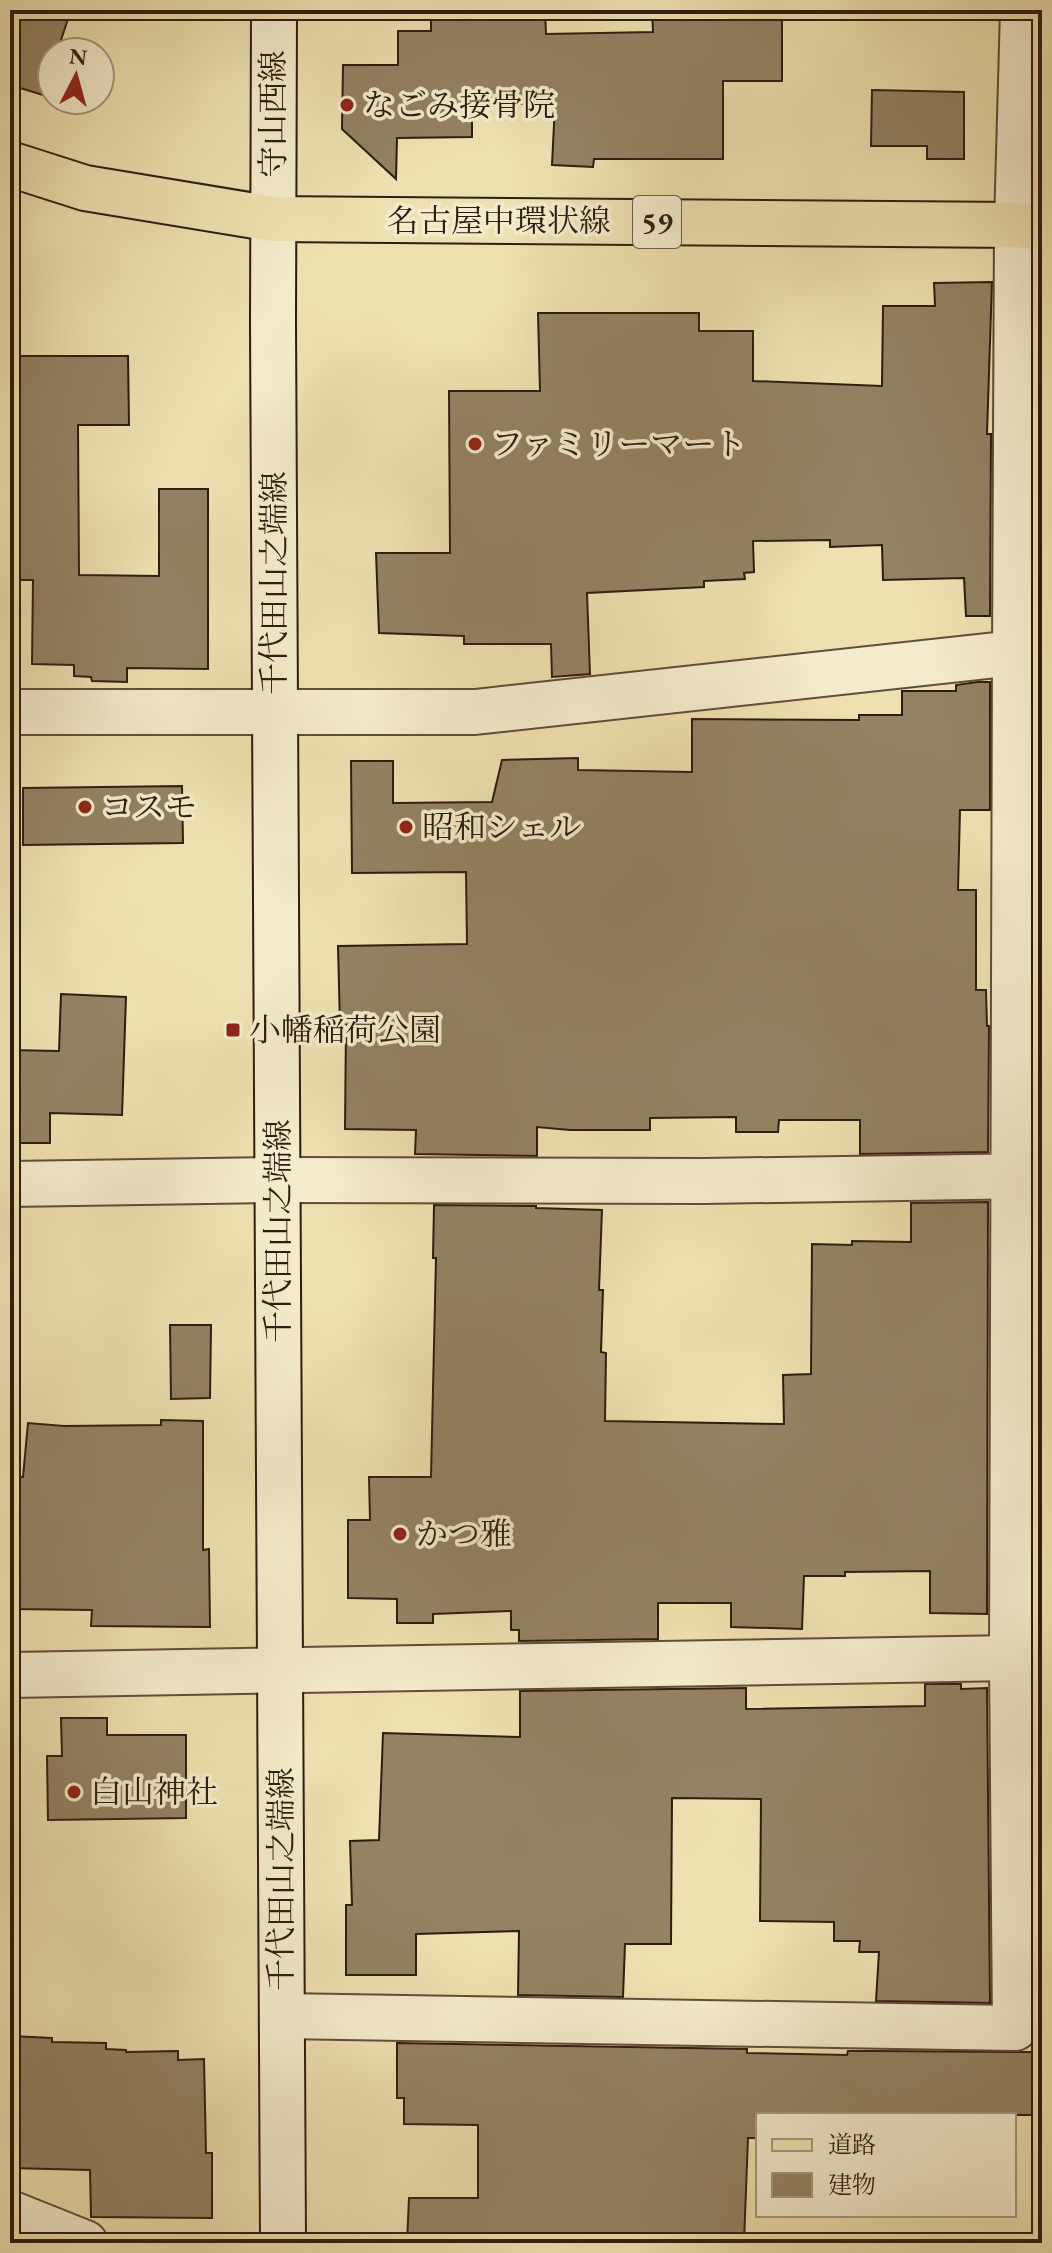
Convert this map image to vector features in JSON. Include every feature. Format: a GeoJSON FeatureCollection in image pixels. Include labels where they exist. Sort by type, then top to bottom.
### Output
{"type":"FeatureCollection","features":[{"type":"Feature","properties":{"kind":"main road","name":"名古屋中環状線"},"geometry":{"type":"LineString","coordinates":[[10,164],[85,188],[273,219],[1030,226]]}},
{"type":"Feature","properties":{"kind":"street","name":"守山西線"},"geometry":{"type":"LineString","coordinates":[[273,219],[274,10]]}},
{"type":"Feature","properties":{"kind":"street"},"geometry":{"type":"LineString","coordinates":[[282,2016],[1015,2028],[1027,1658],[1030,226],[1023,10]]}},
{"type":"Feature","properties":{"kind":"street","name":"千代田山之端線"},"geometry":{"type":"LineString","coordinates":[[273,219],[283,2243]]}},
{"type":"Feature","properties":{"kind":"street"},"geometry":{"type":"LineString","coordinates":[[10,712],[475,712],[1028,651]]}},
{"type":"Feature","properties":{"kind":"street"},"geometry":{"type":"LineString","coordinates":[[10,1184],[277,1180],[704,1181],[1028,1176]]}},
{"type":"Feature","properties":{"kind":"street"},"geometry":{"type":"LineString","coordinates":[[10,1675],[1027,1658]]}},
{"type":"Feature","properties":{"kind":"street"},"geometry":{"type":"LineString","coordinates":[[10,2213],[85,2243]]}},
{"type":"Feature","properties":{"kind":"building"},"geometry":{"type":"Polygon","coordinates":[[[10,10],[71,10],[62,36],[36,36],[36,93],[10,85],[10,10]]]}},
{"type":"Feature","properties":{"kind":"building"},"geometry":{"type":"Polygon","coordinates":[[[431,10],[545,10],[546,34],[653,32],[652,10],[782,10],[782,81],[723,81],[723,159],[594,159],[593,167],[552,165],[555,104],[472,104],[472,137],[397,138],[396,179],[342,129],[343,65],[398,65],[398,31],[431,31],[431,10]]]}},
{"type":"Feature","properties":{"kind":"building"},"geometry":{"type":"Polygon","coordinates":[[[872,90],[964,92],[964,159],[927,159],[927,146],[871,146],[872,90]]]}},
{"type":"Feature","properties":{"kind":"building"},"geometry":{"type":"Polygon","coordinates":[[[992,282],[987,434],[991,434],[990,616],[966,616],[964,578],[883,580],[882,545],[830,547],[830,540],[753,541],[754,572],[744,573],[745,579],[704,581],[704,587],[587,593],[590,674],[552,677],[551,644],[464,644],[464,636],[379,633],[376,553],[450,553],[449,391],[540,391],[538,313],[699,313],[699,331],[753,331],[753,381],[882,386],[883,306],[935,306],[934,283],[992,282]]]}},
{"type":"Feature","properties":{"kind":"building"},"geometry":{"type":"Polygon","coordinates":[[[10,356],[128,356],[129,425],[78,425],[79,575],[159,576],[159,489],[208,489],[208,669],[127,668],[127,682],[92,681],[91,677],[74,676],[74,665],[32,664],[33,580],[10,580],[10,356]]]}},
{"type":"Feature","properties":{"kind":"building"},"geometry":{"type":"Polygon","coordinates":[[[1041,435],[1042,616],[1040,616],[1041,435]]]}},
{"type":"Feature","properties":{"kind":"building"},"geometry":{"type":"Polygon","coordinates":[[[990,682],[990,810],[960,810],[958,890],[976,890],[976,990],[986,990],[989,1026],[988,1152],[860,1154],[860,1120],[779,1120],[778,1132],[736,1132],[736,1117],[650,1118],[650,1130],[537,1127],[537,1156],[415,1154],[416,1130],[345,1129],[346,1025],[340,1025],[338,946],[467,944],[466,872],[352,873],[351,761],[393,761],[393,803],[492,802],[502,760],[578,758],[578,770],[692,772],[692,719],[859,720],[859,715],[902,715],[902,691],[956,691],[956,685],[990,682]]]}},
{"type":"Feature","properties":{"kind":"building"},"geometry":{"type":"Polygon","coordinates":[[[182,786],[183,843],[23,845],[23,788],[182,786]]]}},
{"type":"Feature","properties":{"kind":"building"},"geometry":{"type":"Polygon","coordinates":[[[61,994],[126,997],[122,1115],[50,1113],[50,1143],[10,1143],[10,1050],[59,1051],[61,994]]]}},
{"type":"Feature","properties":{"kind":"building"},"geometry":{"type":"Polygon","coordinates":[[[988,1202],[987,1614],[930,1613],[930,1571],[804,1576],[802,1629],[731,1627],[731,1603],[658,1603],[658,1639],[519,1641],[519,1630],[511,1630],[511,1611],[433,1614],[433,1623],[397,1623],[397,1599],[348,1598],[348,1520],[370,1520],[369,1477],[431,1477],[436,1258],[433,1258],[434,1205],[602,1210],[599,1290],[603,1290],[601,1352],[606,1353],[605,1421],[784,1424],[783,1375],[811,1374],[812,1244],[911,1242],[911,1203],[988,1202]]]}},
{"type":"Feature","properties":{"kind":"building"},"geometry":{"type":"Polygon","coordinates":[[[1038,1281],[1042,1281],[1042,1608],[1037,1608],[1038,1281]]]}},
{"type":"Feature","properties":{"kind":"building"},"geometry":{"type":"Polygon","coordinates":[[[170,1325],[211,1325],[210,1398],[171,1399],[170,1325]]]}},
{"type":"Feature","properties":{"kind":"building"},"geometry":{"type":"Polygon","coordinates":[[[161,1420],[203,1421],[203,1550],[209,1549],[210,1627],[91,1626],[92,1610],[10,1609],[10,1491],[19,1491],[20,1477],[23,1477],[28,1423],[64,1426],[161,1425],[161,1420]]]}},
{"type":"Feature","properties":{"kind":"building"},"geometry":{"type":"Polygon","coordinates":[[[925,1684],[961,1684],[961,1689],[987,1688],[990,2003],[876,2001],[879,1952],[859,1952],[860,1941],[834,1941],[834,1922],[760,1921],[761,1799],[672,1798],[671,1944],[625,1944],[623,1997],[518,1995],[519,1931],[416,1934],[416,1975],[346,1975],[346,1905],[352,1905],[350,1841],[379,1840],[383,1733],[520,1737],[520,1691],[746,1688],[746,1709],[925,1706],[925,1684]]]}},
{"type":"Feature","properties":{"kind":"building"},"geometry":{"type":"Polygon","coordinates":[[[61,1718],[107,1718],[107,1735],[186,1735],[186,1818],[48,1820],[47,1756],[62,1756],[61,1718]]]}},
{"type":"Feature","properties":{"kind":"building"},"geometry":{"type":"Polygon","coordinates":[[[1039,1885],[1042,1885],[1042,1960],[1039,1960],[1039,1885]]]}},
{"type":"Feature","properties":{"kind":"building"},"geometry":{"type":"Polygon","coordinates":[[[10,2036],[52,2038],[52,2042],[106,2043],[106,2049],[126,2052],[178,2051],[178,2060],[204,2059],[206,2153],[212,2153],[212,2218],[91,2217],[90,2170],[10,2168],[10,2036]]]}},
{"type":"Feature","properties":{"kind":"building"},"geometry":{"type":"Polygon","coordinates":[[[397,2043],[747,2049],[747,2053],[847,2055],[848,2051],[1034,2052],[1034,2115],[756,2113],[756,2138],[748,2138],[744,2243],[407,2243],[409,2198],[478,2198],[478,2125],[404,2124],[404,2098],[397,2098],[397,2043]]]}},
{"type":"Feature","properties":{"kind":"place","name":"なごみ接骨院"},"geometry":{"type":"Point","coordinates":[347,105]}},
{"type":"Feature","properties":{"kind":"place","name":"ファミリーマート"},"geometry":{"type":"Point","coordinates":[475,444]}},
{"type":"Feature","properties":{"kind":"place","name":"コスモ"},"geometry":{"type":"Point","coordinates":[85,807]}},
{"type":"Feature","properties":{"kind":"place","name":"昭和シェル"},"geometry":{"type":"Point","coordinates":[406,827]}},
{"type":"Feature","properties":{"kind":"place","name":"小幡稲荷公園"},"geometry":{"type":"Point","coordinates":[233,1030]}},
{"type":"Feature","properties":{"kind":"place","name":"かつ雅"},"geometry":{"type":"Point","coordinates":[400,1534]}},
{"type":"Feature","properties":{"kind":"place","name":"白山神社"},"geometry":{"type":"Point","coordinates":[74,1792]}}]}
